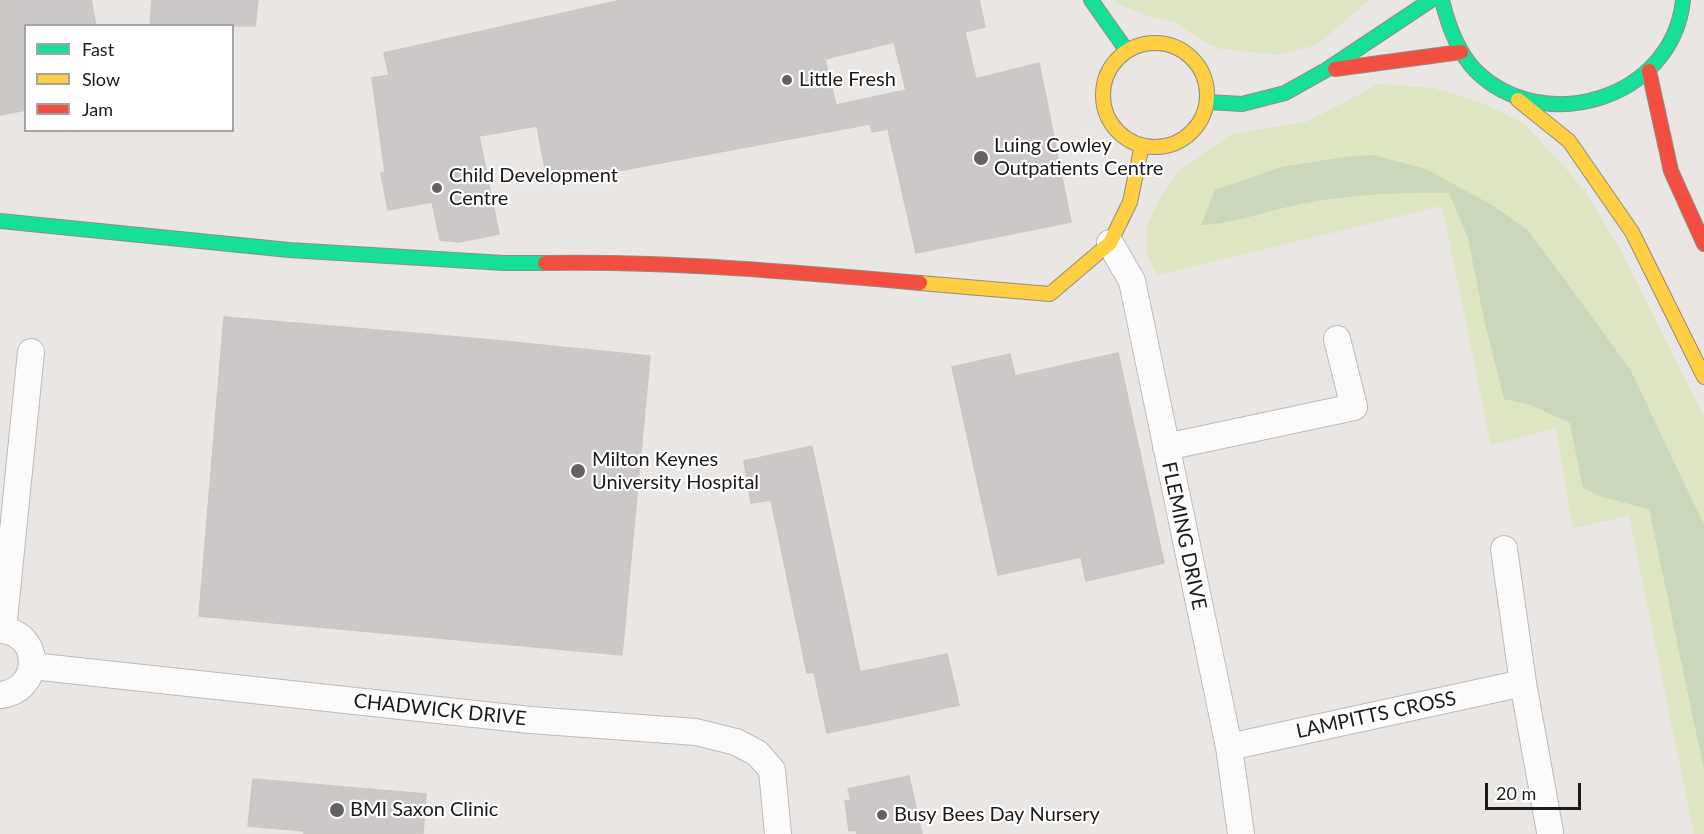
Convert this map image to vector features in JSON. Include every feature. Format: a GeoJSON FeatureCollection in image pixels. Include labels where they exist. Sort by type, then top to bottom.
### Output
{"type":"FeatureCollection","features":[{"type":"Feature","properties":{"kind":"main road"},"geometry":{"type":"LineString","coordinates":[[1091,0],[1127,51]]}},
{"type":"Feature","properties":{"kind":"main road"},"geometry":{"type":"LineString","coordinates":[[1207,102],[1242,104],[1286,93],[1326,70],[1431,0]]}},
{"type":"Feature","properties":{"kind":"main road"},"geometry":{"type":"LineString","coordinates":[[1442,0],[1447,24],[1461,52],[1482,76],[1509,92],[1569,141],[1632,232],[1704,376]]}},
{"type":"Feature","properties":{"kind":"main road"},"geometry":{"type":"LineString","coordinates":[[1509,92],[1544,105],[1582,105],[1618,93],[1649,71],[1670,44],[1682,13],[1683,0]]}},
{"type":"Feature","properties":{"kind":"main road"},"geometry":{"type":"LineString","coordinates":[[1159,43],[1176,47],[1190,56],[1201,69],[1206,84],[1207,102],[1202,118],[1192,133],[1176,142],[1160,147],[1142,146],[1128,140],[1116,130],[1108,118],[1104,103],[1104,88],[1108,74],[1116,61],[1127,51],[1142,44],[1159,43]]}},
{"type":"Feature","properties":{"kind":"main road"},"geometry":{"type":"LineString","coordinates":[[1326,70],[1461,52]]}},
{"type":"Feature","properties":{"kind":"main road"},"geometry":{"type":"LineString","coordinates":[[1649,71],[1671,171],[1704,244]]}},
{"type":"Feature","properties":{"kind":"main road"},"geometry":{"type":"LineString","coordinates":[[0,221],[301,250],[504,263],[594,262],[782,271],[1050,294],[1110,243],[1130,202],[1142,146]]}},
{"type":"Feature","properties":{"kind":"street","name":"FLEMING DRIVE"},"geometry":{"type":"LineString","coordinates":[[1110,243],[1132,282],[1229,747],[1241,834]]}},
{"type":"Feature","properties":{"kind":"street"},"geometry":{"type":"LineString","coordinates":[[1166,447],[1354,407],[1337,339]]}},
{"type":"Feature","properties":{"kind":"street"},"geometry":{"type":"LineString","coordinates":[[0,696],[25,684],[32,666],[32,655],[22,638],[13,632],[2,630],[31,352]]}},
{"type":"Feature","properties":{"kind":"street"},"geometry":{"type":"LineString","coordinates":[[1504,549],[1523,683],[1550,832]]}},
{"type":"Feature","properties":{"kind":"street","name":"CHADWICK DRIVE"},"geometry":{"type":"LineString","coordinates":[[32,666],[530,720],[696,732],[736,742],[757,753],[772,770],[778,834]]}},
{"type":"Feature","properties":{"kind":"street","name":"LAMPITTS CROSS"},"geometry":{"type":"LineString","coordinates":[[1229,747],[1523,683]]}},
{"type":"Feature","properties":{"kind":"green space"},"geometry":{"type":"Polygon","coordinates":[[[1114,0],[1369,0],[1317,45],[1277,55],[1221,49],[1205,42],[1176,23],[1148,16],[1117,4],[1114,0]]]}},
{"type":"Feature","properties":{"kind":"green space"},"geometry":{"type":"Polygon","coordinates":[[[1379,84],[1434,88],[1482,103],[1523,123],[1562,164],[1590,199],[1621,251],[1704,416],[1704,834],[1694,834],[1629,516],[1573,528],[1556,428],[1491,445],[1442,206],[1158,275],[1147,256],[1147,226],[1160,198],[1179,171],[1230,135],[1308,121],[1379,84]]]}},
{"type":"Feature","properties":{"kind":"green space"},"geometry":{"type":"Polygon","coordinates":[[[1373,155],[1426,169],[1492,205],[1528,230],[1630,369],[1704,525],[1704,770],[1649,509],[1602,497],[1583,488],[1570,423],[1531,405],[1504,399],[1484,320],[1468,238],[1449,193],[1389,194],[1331,199],[1201,225],[1215,190],[1281,167],[1351,156],[1373,155]]]}},
{"type":"Feature","properties":{"kind":"building"},"geometry":{"type":"Polygon","coordinates":[[[0,0],[91,0],[96,24],[24,24],[24,110],[0,115],[0,0]]]}},
{"type":"Feature","properties":{"kind":"building"},"geometry":{"type":"Polygon","coordinates":[[[152,0],[258,0],[255,26],[150,24],[152,0]]]}},
{"type":"Feature","properties":{"kind":"building"},"geometry":{"type":"Polygon","coordinates":[[[622,0],[979,0],[985,27],[965,32],[976,79],[1039,63],[1071,222],[916,253],[888,129],[872,132],[870,124],[548,184],[537,126],[479,136],[499,234],[459,242],[440,240],[432,202],[388,210],[381,173],[385,173],[372,78],[389,75],[384,53],[622,0]],[[894,42],[825,59],[836,105],[906,90],[894,42]]]}},
{"type":"Feature","properties":{"kind":"building"},"geometry":{"type":"Polygon","coordinates":[[[224,317],[650,356],[622,655],[199,616],[224,317]]]}},
{"type":"Feature","properties":{"kind":"building"},"geometry":{"type":"Polygon","coordinates":[[[1118,353],[1164,563],[1086,581],[1081,557],[998,575],[952,367],[1010,354],[1015,376],[1118,353]]]}},
{"type":"Feature","properties":{"kind":"building"},"geometry":{"type":"Polygon","coordinates":[[[812,446],[860,672],[947,654],[959,705],[827,733],[814,672],[807,673],[771,500],[751,503],[744,461],[812,446]]]}},
{"type":"Feature","properties":{"kind":"building","name":"Busy Bees Day Nursery"},"geometry":{"type":"Polygon","coordinates":[[[909,776],[922,834],[857,834],[856,830],[849,831],[845,801],[851,800],[848,789],[909,776]]]}},
{"type":"Feature","properties":{"kind":"building","name":"BMI Saxon Clinic"},"geometry":{"type":"Polygon","coordinates":[[[253,779],[426,794],[423,834],[304,834],[304,831],[248,826],[253,779]]]}},
{"type":"Feature","properties":{"kind":"traffic: fast"},"geometry":{"type":"LineString","coordinates":[[1091,0],[1127,51]]}},
{"type":"Feature","properties":{"kind":"traffic: fast"},"geometry":{"type":"LineString","coordinates":[[1207,102],[1242,104],[1285,93],[1326,70],[1431,0]]}},
{"type":"Feature","properties":{"kind":"traffic: fast"},"geometry":{"type":"LineString","coordinates":[[1442,0],[1454,37],[1463,55],[1475,70],[1503,91],[1535,102],[1568,104],[1601,98],[1631,84],[1656,62],[1674,34],[1683,0]]}},
{"type":"Feature","properties":{"kind":"traffic: fast"},"geometry":{"type":"LineString","coordinates":[[0,221],[289,250],[504,263],[545,263]]}},
{"type":"Feature","properties":{"kind":"traffic: slow"},"geometry":{"type":"LineString","coordinates":[[1155,43],[1175,47],[1192,58],[1203,75],[1207,95],[1203,115],[1192,132],[1175,143],[1155,147],[1135,143],[1118,132],[1107,115],[1103,95],[1107,75],[1118,58],[1135,47],[1155,43]]}},
{"type":"Feature","properties":{"kind":"traffic: slow"},"geometry":{"type":"LineString","coordinates":[[1518,100],[1569,141],[1632,232],[1704,377]]}},
{"type":"Feature","properties":{"kind":"traffic: slow"},"geometry":{"type":"LineString","coordinates":[[920,283],[1050,294],[1110,243],[1130,202],[1142,145]]}},
{"type":"Feature","properties":{"kind":"traffic: jam"},"geometry":{"type":"LineString","coordinates":[[1335,69],[1461,52]]}},
{"type":"Feature","properties":{"kind":"traffic: jam"},"geometry":{"type":"LineString","coordinates":[[1649,71],[1671,171],[1704,244]]}},
{"type":"Feature","properties":{"kind":"traffic: jam"},"geometry":{"type":"LineString","coordinates":[[545,263],[639,264],[780,271],[920,283]]}},
{"type":"Feature","properties":{"kind":"place","name":"Little Fresh"},"geometry":{"type":"Point","coordinates":[787,80]}},
{"type":"Feature","properties":{"kind":"place","name":"Luing Cowley Outpatients Centre"},"geometry":{"type":"Point","coordinates":[981,158]}},
{"type":"Feature","properties":{"kind":"place","name":"Child Development Centre"},"geometry":{"type":"Point","coordinates":[437,188]}},
{"type":"Feature","properties":{"kind":"place","name":"Milton Keynes University Hospital"},"geometry":{"type":"Point","coordinates":[578,471]}},
{"type":"Feature","properties":{"kind":"place","name":"BMI Saxon Clinic"},"geometry":{"type":"Point","coordinates":[337,810]}},
{"type":"Feature","properties":{"kind":"place","name":"Busy Bees Day Nursery"},"geometry":{"type":"Point","coordinates":[882,815]}}]}
